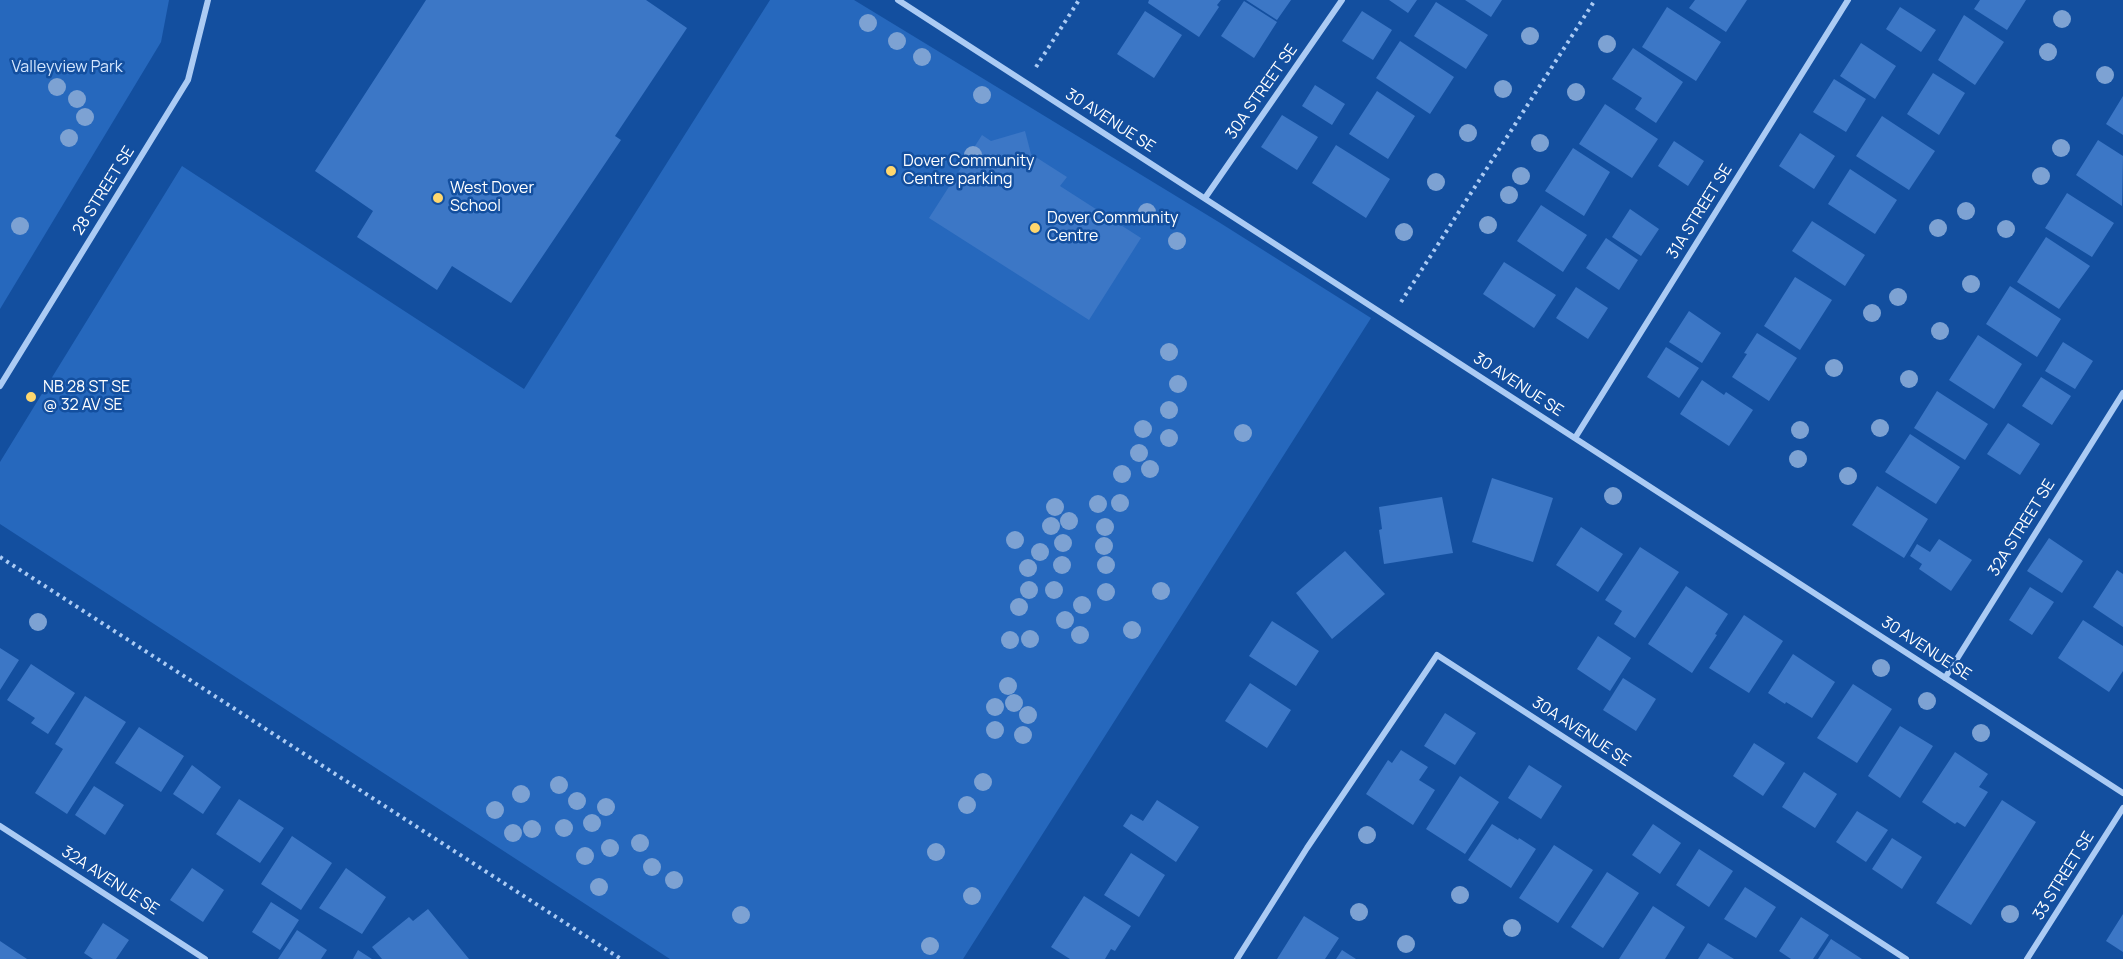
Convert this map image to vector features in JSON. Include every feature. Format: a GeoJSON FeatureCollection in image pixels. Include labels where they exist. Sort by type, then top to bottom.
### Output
{"type":"FeatureCollection","features":[{"type":"Feature","properties":{"kind":"street","name":"28 STREET SE"},"geometry":{"type":"LineString","coordinates":[[0,386],[188,80],[208,0]]}},
{"type":"Feature","properties":{"kind":"street","name":"30 AVENUE SE"},"geometry":{"type":"LineString","coordinates":[[898,0],[2123,793]]}},
{"type":"Feature","properties":{"kind":"street","name":"30A STREET SE"},"geometry":{"type":"LineString","coordinates":[[1205,198],[1342,0]]}},
{"type":"Feature","properties":{"kind":"street","name":"31A STREET SE"},"geometry":{"type":"LineString","coordinates":[[1575,438],[1848,0]]}},
{"type":"Feature","properties":{"kind":"street","name":"32A STREET SE"},"geometry":{"type":"LineString","coordinates":[[1945,678],[2123,393]]}},
{"type":"Feature","properties":{"kind":"street","name":"30A AVENUE SE"},"geometry":{"type":"LineString","coordinates":[[1237,959],[1307,848],[1437,655],[1906,959]]}},
{"type":"Feature","properties":{"kind":"street","name":"33 STREET SE"},"geometry":{"type":"LineString","coordinates":[[2027,959],[2123,808]]}},
{"type":"Feature","properties":{"kind":"street","name":"32A AVENUE SE"},"geometry":{"type":"LineString","coordinates":[[0,826],[205,959]]}},
{"type":"Feature","properties":{"kind":"path"},"geometry":{"type":"LineString","coordinates":[[1026,83],[1079,0]]}},
{"type":"Feature","properties":{"kind":"path"},"geometry":{"type":"LineString","coordinates":[[1390,318],[1595,0]]}},
{"type":"Feature","properties":{"kind":"path"},"geometry":{"type":"LineString","coordinates":[[0,557],[621,959]]}},
{"type":"Feature","properties":{"kind":"green space","name":"Valleyview Park"},"geometry":{"type":"Polygon","coordinates":[[[0,0],[169,0],[161,42],[0,309],[0,0]]]}},
{"type":"Feature","properties":{"kind":"green space"},"geometry":{"type":"Polygon","coordinates":[[[770,0],[854,0],[1217,221],[1371,318],[963,959],[670,959],[0,524],[0,462],[182,166],[524,389],[770,0]]]}},
{"type":"Feature","properties":{"kind":"building"},"geometry":{"type":"Polygon","coordinates":[[[426,0],[646,0],[687,28],[615,136],[621,140],[511,303],[452,266],[437,290],[357,237],[373,211],[315,171],[426,0]]]}},
{"type":"Feature","properties":{"kind":"building"},"geometry":{"type":"Polygon","coordinates":[[[1149,0],[1221,0],[1217,5],[1219,7],[1199,37],[1148,3],[1149,0]]]}},
{"type":"Feature","properties":{"kind":"building"},"geometry":{"type":"Polygon","coordinates":[[[1246,0],[1291,0],[1277,20],[1246,0]]]}},
{"type":"Feature","properties":{"kind":"building"},"geometry":{"type":"Polygon","coordinates":[[[1389,0],[1417,0],[1408,13],[1389,0]]]}},
{"type":"Feature","properties":{"kind":"building"},"geometry":{"type":"Polygon","coordinates":[[[1465,0],[1502,0],[1491,17],[1465,0]]]}},
{"type":"Feature","properties":{"kind":"building"},"geometry":{"type":"Polygon","coordinates":[[[1695,0],[1747,0],[1726,32],[1689,8],[1695,0]]]}},
{"type":"Feature","properties":{"kind":"building"},"geometry":{"type":"Polygon","coordinates":[[[1980,0],[2026,0],[2007,30],[1974,9],[1980,0]]]}},
{"type":"Feature","properties":{"kind":"building"},"geometry":{"type":"Polygon","coordinates":[[[1244,1],[1277,22],[1254,58],[1221,36],[1244,1]]]}},
{"type":"Feature","properties":{"kind":"building"},"geometry":{"type":"Polygon","coordinates":[[[1436,2],[1488,35],[1466,69],[1414,36],[1436,2]]]}},
{"type":"Feature","properties":{"kind":"building"},"geometry":{"type":"Polygon","coordinates":[[[1667,7],[1721,42],[1696,81],[1642,47],[1667,7]]]}},
{"type":"Feature","properties":{"kind":"building"},"geometry":{"type":"Polygon","coordinates":[[[1900,7],[1936,30],[1921,52],[1886,29],[1900,7]]]}},
{"type":"Feature","properties":{"kind":"building"},"geometry":{"type":"Polygon","coordinates":[[[1145,11],[1182,35],[1154,78],[1117,54],[1145,11]]]}},
{"type":"Feature","properties":{"kind":"building"},"geometry":{"type":"Polygon","coordinates":[[[1362,11],[1392,30],[1373,60],[1342,41],[1362,11]]]}},
{"type":"Feature","properties":{"kind":"building"},"geometry":{"type":"Polygon","coordinates":[[[1964,15],[2004,42],[1975,85],[1938,60],[1964,15]]]}},
{"type":"Feature","properties":{"kind":"building"},"geometry":{"type":"Polygon","coordinates":[[[1400,41],[1454,77],[1430,114],[1376,78],[1400,41]]]}},
{"type":"Feature","properties":{"kind":"building"},"geometry":{"type":"Polygon","coordinates":[[[1861,43],[1896,66],[1875,99],[1840,76],[1861,43]]]}},
{"type":"Feature","properties":{"kind":"building"},"geometry":{"type":"Polygon","coordinates":[[[1633,48],[1683,82],[1656,123],[1635,109],[1642,98],[1612,79],[1633,48]]]}},
{"type":"Feature","properties":{"kind":"building"},"geometry":{"type":"Polygon","coordinates":[[[1933,73],[1965,93],[1939,135],[1907,114],[1933,73]]]}},
{"type":"Feature","properties":{"kind":"building"},"geometry":{"type":"Polygon","coordinates":[[[1834,79],[1866,99],[1846,132],[1813,112],[1834,79]]]}},
{"type":"Feature","properties":{"kind":"building"},"geometry":{"type":"Polygon","coordinates":[[[1315,85],[1345,104],[1332,125],[1302,106],[1315,85]]]}},
{"type":"Feature","properties":{"kind":"building"},"geometry":{"type":"Polygon","coordinates":[[[1377,91],[1415,116],[1388,159],[1349,134],[1377,91]]]}},
{"type":"Feature","properties":{"kind":"building"},"geometry":{"type":"Polygon","coordinates":[[[2123,96],[2123,135],[2106,124],[2123,96]]]}},
{"type":"Feature","properties":{"kind":"building"},"geometry":{"type":"Polygon","coordinates":[[[1605,104],[1658,139],[1632,178],[1579,144],[1605,104]]]}},
{"type":"Feature","properties":{"kind":"building"},"geometry":{"type":"Polygon","coordinates":[[[1282,115],[1318,137],[1297,170],[1261,147],[1282,115]]]}},
{"type":"Feature","properties":{"kind":"building"},"geometry":{"type":"Polygon","coordinates":[[[1882,116],[1935,151],[1909,190],[1856,156],[1882,116]]]}},
{"type":"Feature","properties":{"kind":"building","name":"Dover Community Centre"},"geometry":{"type":"Polygon","coordinates":[[[1025,131],[1031,154],[1067,177],[1060,186],[1141,238],[1089,320],[929,218],[982,135],[991,141],[1025,131]]]}},
{"type":"Feature","properties":{"kind":"building"},"geometry":{"type":"Polygon","coordinates":[[[1800,133],[1835,156],[1814,189],[1779,166],[1800,133]]]}},
{"type":"Feature","properties":{"kind":"building"},"geometry":{"type":"Polygon","coordinates":[[[2098,140],[2123,156],[2122,206],[2076,175],[2098,140]]]}},
{"type":"Feature","properties":{"kind":"building"},"geometry":{"type":"Polygon","coordinates":[[[1674,141],[1704,161],[1688,186],[1658,166],[1674,141]]]}},
{"type":"Feature","properties":{"kind":"building"},"geometry":{"type":"Polygon","coordinates":[[[1336,145],[1390,179],[1366,218],[1312,183],[1336,145]]]}},
{"type":"Feature","properties":{"kind":"building"},"geometry":{"type":"Polygon","coordinates":[[[1573,148],[1610,172],[1584,216],[1545,191],[1573,148]]]}},
{"type":"Feature","properties":{"kind":"building"},"geometry":{"type":"Polygon","coordinates":[[[1850,169],[1897,200],[1875,234],[1828,204],[1850,169]]]}},
{"type":"Feature","properties":{"kind":"building"},"geometry":{"type":"Polygon","coordinates":[[[2067,193],[2114,223],[2092,257],[2045,228],[2067,193]]]}},
{"type":"Feature","properties":{"kind":"building"},"geometry":{"type":"Polygon","coordinates":[[[1541,205],[1587,235],[1563,272],[1517,241],[1541,205]]]}},
{"type":"Feature","properties":{"kind":"building"},"geometry":{"type":"Polygon","coordinates":[[[1630,209],[1659,229],[1641,256],[1612,237],[1630,209]]]}},
{"type":"Feature","properties":{"kind":"building"},"geometry":{"type":"Polygon","coordinates":[[[1812,221],[1865,255],[1845,286],[1792,251],[1812,221]]]}},
{"type":"Feature","properties":{"kind":"building"},"geometry":{"type":"Polygon","coordinates":[[[2046,237],[2090,266],[2059,309],[2017,282],[2046,237]]]}},
{"type":"Feature","properties":{"kind":"building"},"geometry":{"type":"Polygon","coordinates":[[[1606,238],[1638,260],[1619,290],[1586,268],[1606,238]]]}},
{"type":"Feature","properties":{"kind":"building"},"geometry":{"type":"Polygon","coordinates":[[[1504,262],[1556,295],[1534,328],[1483,294],[1504,262]]]}},
{"type":"Feature","properties":{"kind":"building"},"geometry":{"type":"Polygon","coordinates":[[[1795,277],[1832,300],[1800,350],[1764,326],[1795,277]]]}},
{"type":"Feature","properties":{"kind":"building"},"geometry":{"type":"Polygon","coordinates":[[[2010,286],[2061,319],[2037,357],[1986,324],[2010,286]]]}},
{"type":"Feature","properties":{"kind":"building"},"geometry":{"type":"Polygon","coordinates":[[[1576,287],[1608,308],[1588,339],[1556,318],[1576,287]]]}},
{"type":"Feature","properties":{"kind":"building"},"geometry":{"type":"Polygon","coordinates":[[[1689,311],[1721,333],[1702,363],[1669,342],[1689,311]]]}},
{"type":"Feature","properties":{"kind":"building"},"geometry":{"type":"Polygon","coordinates":[[[1757,333],[1797,358],[1769,401],[1732,377],[1757,333]]]}},
{"type":"Feature","properties":{"kind":"building"},"geometry":{"type":"Polygon","coordinates":[[[1978,335],[2022,364],[1994,409],[1949,380],[1978,335]]]}},
{"type":"Feature","properties":{"kind":"building"},"geometry":{"type":"Polygon","coordinates":[[[2063,342],[2093,361],[2075,389],[2045,371],[2063,342]]]}},
{"type":"Feature","properties":{"kind":"building"},"geometry":{"type":"Polygon","coordinates":[[[1666,347],[1699,368],[1679,398],[1647,377],[1666,347]]]}},
{"type":"Feature","properties":{"kind":"building"},"geometry":{"type":"Polygon","coordinates":[[[2041,377],[2071,396],[2052,425],[2022,406],[2041,377]]]}},
{"type":"Feature","properties":{"kind":"building"},"geometry":{"type":"Polygon","coordinates":[[[1702,380],[1724,395],[1726,392],[1753,410],[1729,446],[1680,414],[1702,380]]]}},
{"type":"Feature","properties":{"kind":"building"},"geometry":{"type":"Polygon","coordinates":[[[1937,391],[1988,424],[1965,460],[1914,428],[1937,391]]]}},
{"type":"Feature","properties":{"kind":"building"},"geometry":{"type":"Polygon","coordinates":[[[2008,423],[2040,444],[2020,475],[1987,454],[2008,423]]]}},
{"type":"Feature","properties":{"kind":"building"},"geometry":{"type":"Polygon","coordinates":[[[1910,434],[1960,467],[1936,504],[1885,472],[1910,434]]]}},
{"type":"Feature","properties":{"kind":"building"},"geometry":{"type":"Polygon","coordinates":[[[1492,478],[1553,498],[1533,562],[1472,542],[1492,478]]]}},
{"type":"Feature","properties":{"kind":"building"},"geometry":{"type":"Polygon","coordinates":[[[1877,486],[1928,519],[1904,558],[1852,525],[1877,486]]]}},
{"type":"Feature","properties":{"kind":"building"},"geometry":{"type":"Polygon","coordinates":[[[1442,497],[1453,553],[1384,564],[1379,530],[1382,529],[1379,507],[1442,497]]]}},
{"type":"Feature","properties":{"kind":"building"},"geometry":{"type":"Polygon","coordinates":[[[1581,527],[1623,554],[1598,592],[1556,565],[1581,527]]]}},
{"type":"Feature","properties":{"kind":"building"},"geometry":{"type":"Polygon","coordinates":[[[2049,538],[2083,561],[2062,593],[2027,571],[2049,538]]]}},
{"type":"Feature","properties":{"kind":"building"},"geometry":{"type":"Polygon","coordinates":[[[1939,539],[1972,560],[1951,591],[1919,569],[1922,564],[1910,556],[1917,544],[1930,552],[1939,539]]]}},
{"type":"Feature","properties":{"kind":"building"},"geometry":{"type":"Polygon","coordinates":[[[1640,547],[1679,572],[1635,638],[1614,624],[1622,611],[1605,600],[1640,547]]]}},
{"type":"Feature","properties":{"kind":"building"},"geometry":{"type":"Polygon","coordinates":[[[1345,551],[1385,594],[1332,639],[1296,593],[1345,551]]]}},
{"type":"Feature","properties":{"kind":"building"},"geometry":{"type":"Polygon","coordinates":[[[2117,570],[2123,574],[2123,627],[2093,607],[2117,570]]]}},
{"type":"Feature","properties":{"kind":"building"},"geometry":{"type":"Polygon","coordinates":[[[1686,586],[1728,614],[1692,673],[1648,644],[1686,586]]]}},
{"type":"Feature","properties":{"kind":"building"},"geometry":{"type":"Polygon","coordinates":[[[2030,587],[2054,602],[2032,635],[2009,620],[2030,587]]]}},
{"type":"Feature","properties":{"kind":"building"},"geometry":{"type":"Polygon","coordinates":[[[1744,615],[1783,641],[1749,693],[1709,668],[1744,615]]]}},
{"type":"Feature","properties":{"kind":"building"},"geometry":{"type":"Polygon","coordinates":[[[2083,620],[2123,646],[2123,671],[2109,692],[2058,658],[2083,620]]]}},
{"type":"Feature","properties":{"kind":"building"},"geometry":{"type":"Polygon","coordinates":[[[1272,621],[1319,651],[1296,686],[1249,656],[1272,621]]]}},
{"type":"Feature","properties":{"kind":"building"},"geometry":{"type":"Polygon","coordinates":[[[1598,636],[1631,658],[1610,691],[1577,669],[1598,636]]]}},
{"type":"Feature","properties":{"kind":"building"},"geometry":{"type":"Polygon","coordinates":[[[0,648],[19,660],[0,690],[0,648]]]}},
{"type":"Feature","properties":{"kind":"building"},"geometry":{"type":"Polygon","coordinates":[[[1793,654],[1835,682],[1812,718],[1768,693],[1793,654]]]}},
{"type":"Feature","properties":{"kind":"building"},"geometry":{"type":"Polygon","coordinates":[[[31,664],[75,693],[48,734],[31,723],[35,718],[7,700],[31,664]]]}},
{"type":"Feature","properties":{"kind":"building"},"geometry":{"type":"Polygon","coordinates":[[[1623,678],[1656,699],[1636,731],[1603,710],[1623,678]]]}},
{"type":"Feature","properties":{"kind":"building"},"geometry":{"type":"Polygon","coordinates":[[[1250,683],[1291,710],[1267,748],[1225,721],[1250,683]]]}},
{"type":"Feature","properties":{"kind":"building"},"geometry":{"type":"Polygon","coordinates":[[[1853,684],[1892,709],[1857,763],[1817,738],[1853,684]]]}},
{"type":"Feature","properties":{"kind":"building"},"geometry":{"type":"Polygon","coordinates":[[[85,696],[126,722],[67,814],[35,793],[63,749],[55,744],[85,696]]]}},
{"type":"Feature","properties":{"kind":"building"},"geometry":{"type":"Polygon","coordinates":[[[1445,713],[1476,733],[1455,765],[1424,746],[1445,713]]]}},
{"type":"Feature","properties":{"kind":"building"},"geometry":{"type":"Polygon","coordinates":[[[1900,726],[1933,746],[1900,798],[1868,776],[1900,726]]]}},
{"type":"Feature","properties":{"kind":"building"},"geometry":{"type":"Polygon","coordinates":[[[139,727],[184,756],[161,792],[115,763],[139,727]]]}},
{"type":"Feature","properties":{"kind":"building"},"geometry":{"type":"Polygon","coordinates":[[[1754,743],[1785,763],[1763,796],[1733,776],[1754,743]]]}},
{"type":"Feature","properties":{"kind":"building"},"geometry":{"type":"Polygon","coordinates":[[[1401,750],[1428,767],[1419,780],[1435,790],[1413,825],[1366,794],[1388,760],[1392,763],[1401,750]]]}},
{"type":"Feature","properties":{"kind":"building"},"geometry":{"type":"Polygon","coordinates":[[[1955,752],[1988,774],[1979,787],[1988,792],[1965,827],[1957,822],[1955,824],[1922,802],[1955,752]]]}},
{"type":"Feature","properties":{"kind":"building"},"geometry":{"type":"Polygon","coordinates":[[[192,765],[221,787],[203,814],[173,794],[192,765]]]}},
{"type":"Feature","properties":{"kind":"building"},"geometry":{"type":"Polygon","coordinates":[[[1529,765],[1562,786],[1541,819],[1508,798],[1529,765]]]}},
{"type":"Feature","properties":{"kind":"building"},"geometry":{"type":"Polygon","coordinates":[[[1804,772],[1837,794],[1815,828],[1782,807],[1804,772]]]}},
{"type":"Feature","properties":{"kind":"building"},"geometry":{"type":"Polygon","coordinates":[[[1460,776],[1499,802],[1465,854],[1426,829],[1460,776]]]}},
{"type":"Feature","properties":{"kind":"building"},"geometry":{"type":"Polygon","coordinates":[[[94,786],[124,805],[105,835],[75,815],[94,786]]]}},
{"type":"Feature","properties":{"kind":"building"},"geometry":{"type":"Polygon","coordinates":[[[239,799],[284,828],[260,863],[216,834],[239,799]]]}},
{"type":"Feature","properties":{"kind":"building"},"geometry":{"type":"Polygon","coordinates":[[[1157,800],[1199,827],[1176,862],[1123,826],[1131,814],[1143,821],[1157,800]]]}},
{"type":"Feature","properties":{"kind":"building"},"geometry":{"type":"Polygon","coordinates":[[[2002,800],[2036,822],[1971,925],[1936,903],[2002,800]]]}},
{"type":"Feature","properties":{"kind":"building"},"geometry":{"type":"Polygon","coordinates":[[[1857,811],[1888,830],[1866,862],[1836,842],[1857,811]]]}},
{"type":"Feature","properties":{"kind":"building"},"geometry":{"type":"Polygon","coordinates":[[[1492,824],[1536,849],[1511,888],[1468,860],[1492,824]]]}},
{"type":"Feature","properties":{"kind":"building"},"geometry":{"type":"Polygon","coordinates":[[[1653,824],[1681,843],[1660,874],[1632,855],[1653,824]]]}},
{"type":"Feature","properties":{"kind":"building"},"geometry":{"type":"Polygon","coordinates":[[[292,836],[332,863],[301,910],[261,884],[292,836]]]}},
{"type":"Feature","properties":{"kind":"building"},"geometry":{"type":"Polygon","coordinates":[[[1892,838],[1922,857],[1902,889],[1872,869],[1892,838]]]}},
{"type":"Feature","properties":{"kind":"building"},"geometry":{"type":"Polygon","coordinates":[[[1554,845],[1593,870],[1558,923],[1519,898],[1554,845]]]}},
{"type":"Feature","properties":{"kind":"building"},"geometry":{"type":"Polygon","coordinates":[[[1699,849],[1733,871],[1709,907],[1676,885],[1699,849]]]}},
{"type":"Feature","properties":{"kind":"building"},"geometry":{"type":"Polygon","coordinates":[[[1131,853],[1165,875],[1139,917],[1104,895],[1131,853]]]}},
{"type":"Feature","properties":{"kind":"building"},"geometry":{"type":"Polygon","coordinates":[[[192,868],[224,890],[203,922],[170,900],[192,868]]]}},
{"type":"Feature","properties":{"kind":"building"},"geometry":{"type":"Polygon","coordinates":[[[346,868],[386,897],[362,934],[319,908],[346,868]]]}},
{"type":"Feature","properties":{"kind":"building"},"geometry":{"type":"Polygon","coordinates":[[[1607,872],[1639,893],[1603,948],[1571,927],[1607,872]]]}},
{"type":"Feature","properties":{"kind":"building"},"geometry":{"type":"Polygon","coordinates":[[[1745,887],[1776,907],[1756,938],[1724,919],[1745,887]]]}},
{"type":"Feature","properties":{"kind":"building"},"geometry":{"type":"Polygon","coordinates":[[[1084,896],[1131,926],[1115,951],[1111,949],[1105,959],[1070,959],[1051,947],[1084,896]]]}},
{"type":"Feature","properties":{"kind":"building"},"geometry":{"type":"Polygon","coordinates":[[[271,902],[299,920],[280,950],[252,932],[271,902]]]}},
{"type":"Feature","properties":{"kind":"building"},"geometry":{"type":"Polygon","coordinates":[[[1653,906],[1685,927],[1665,959],[1619,959],[1653,906]]]}},
{"type":"Feature","properties":{"kind":"building"},"geometry":{"type":"Polygon","coordinates":[[[428,909],[469,959],[382,959],[372,947],[409,917],[413,921],[428,909]]]}},
{"type":"Feature","properties":{"kind":"building"},"geometry":{"type":"Polygon","coordinates":[[[2123,914],[2123,952],[2106,941],[2123,914]]]}},
{"type":"Feature","properties":{"kind":"building"},"geometry":{"type":"Polygon","coordinates":[[[1304,916],[1339,938],[1325,959],[1277,959],[1304,916]]]}},
{"type":"Feature","properties":{"kind":"building"},"geometry":{"type":"Polygon","coordinates":[[[1801,917],[1829,935],[1813,959],[1791,959],[1779,951],[1801,917]]]}},
{"type":"Feature","properties":{"kind":"building"},"geometry":{"type":"Polygon","coordinates":[[[103,923],[129,940],[116,959],[93,959],[84,953],[103,923]]]}},
{"type":"Feature","properties":{"kind":"building"},"geometry":{"type":"Polygon","coordinates":[[[297,930],[327,950],[321,959],[278,959],[297,930]]]}},
{"type":"Feature","properties":{"kind":"building"},"geometry":{"type":"Polygon","coordinates":[[[1831,939],[1862,959],[1818,959],[1831,939]]]}},
{"type":"Feature","properties":{"kind":"building"},"geometry":{"type":"Polygon","coordinates":[[[0,941],[27,959],[0,959],[0,941]]]}},
{"type":"Feature","properties":{"kind":"building"},"geometry":{"type":"Polygon","coordinates":[[[1708,943],[1734,959],[1698,959],[1708,943]]]}},
{"type":"Feature","properties":{"kind":"building"},"geometry":{"type":"Polygon","coordinates":[[[358,950],[372,959],[353,959],[358,950]]]}},
{"type":"Feature","properties":{"kind":"building"},"geometry":{"type":"Polygon","coordinates":[[[1342,950],[1356,959],[1336,959],[1342,950]]]}},
{"type":"Feature","properties":{"kind":"place","name":"Dover Community Centre parking"},"geometry":{"type":"Point","coordinates":[891,171]}},
{"type":"Feature","properties":{"kind":"place","name":"West Dover School"},"geometry":{"type":"Point","coordinates":[438,198]}},
{"type":"Feature","properties":{"kind":"place","name":"Dover Community Centre"},"geometry":{"type":"Point","coordinates":[1035,228]}},
{"type":"Feature","properties":{"kind":"place","name":"NB 28 ST SE @ 32 AV SE"},"geometry":{"type":"Point","coordinates":[31,397]}}]}
